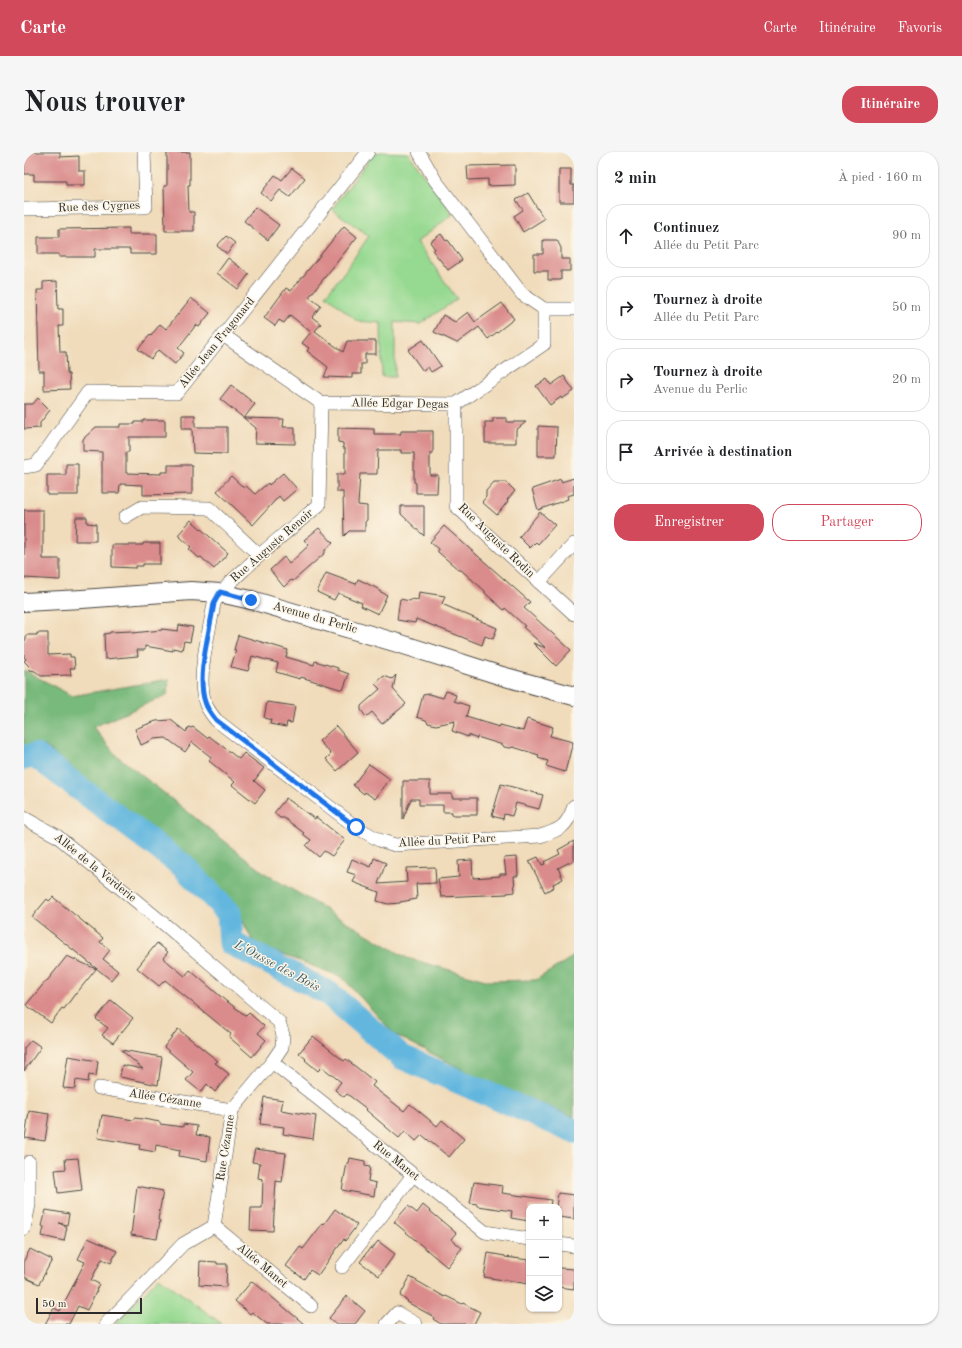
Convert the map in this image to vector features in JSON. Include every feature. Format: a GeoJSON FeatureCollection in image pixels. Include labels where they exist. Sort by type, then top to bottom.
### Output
{"type":"FeatureCollection","features":[{"type":"Feature","properties":{"kind":"street","name":"Rue des Cygnes"},"geometry":{"type":"LineString","coordinates":[[24,209],[146,207],[144,152]]}},
{"type":"Feature","properties":{"kind":"street","name":"Allée Jean Fragonard"},"geometry":{"type":"LineString","coordinates":[[30,466],[88,392],[176,393],[224,335],[368,152]]}},
{"type":"Feature","properties":{"kind":"street"},"geometry":{"type":"LineString","coordinates":[[420,152],[435,180],[522,294],[544,309],[574,309]]}},
{"type":"Feature","properties":{"kind":"street","name":"Allée Edgar Degas"},"geometry":{"type":"LineString","coordinates":[[321,403],[456,404],[544,344],[544,309]]}},
{"type":"Feature","properties":{"kind":"street"},"geometry":{"type":"LineString","coordinates":[[224,335],[321,403]]}},
{"type":"Feature","properties":{"kind":"street","name":"Rue Auguste Renoir"},"geometry":{"type":"LineString","coordinates":[[220,592],[259,555],[319,505],[321,403]]}},
{"type":"Feature","properties":{"kind":"street","name":"Rue Auguste Rodin"},"geometry":{"type":"LineString","coordinates":[[456,404],[456,506],[574,614]]}},
{"type":"Feature","properties":{"kind":"street"},"geometry":{"type":"LineString","coordinates":[[126,517],[142,508],[208,508],[259,555]]}},
{"type":"Feature","properties":{"kind":"street"},"geometry":{"type":"LineString","coordinates":[[539,582],[574,544]]}},
{"type":"Feature","properties":{"kind":"street","name":"Avenue du Perlic"},"geometry":{"type":"LineString","coordinates":[[24,602],[191,591],[220,592],[574,696]]}},
{"type":"Feature","properties":{"kind":"street","name":"Allée du Petit Parc"},"geometry":{"type":"LineString","coordinates":[[220,592],[214,603],[201,676],[202,690],[205,703],[209,711],[216,720],[356,827],[379,840],[395,845],[540,836],[556,831],[566,823],[574,806]]}},
{"type":"Feature","properties":{"kind":"street","name":"Allée de la Verderie"},"geometry":{"type":"LineString","coordinates":[[24,818],[57,836],[163,923]]}},
{"type":"Feature","properties":{"kind":"street","name":"Rue Cézanne"},"geometry":{"type":"LineString","coordinates":[[163,923],[279,1022],[283,1035],[282,1046],[272,1062],[232,1110],[214,1226]]}},
{"type":"Feature","properties":{"kind":"street","name":"Rue Manet"},"geometry":{"type":"LineString","coordinates":[[272,1062],[485,1232],[526,1239]]}},
{"type":"Feature","properties":{"kind":"street","name":"Allée Cézanne"},"geometry":{"type":"LineString","coordinates":[[99,1088],[232,1110]]}},
{"type":"Feature","properties":{"kind":"street"},"geometry":{"type":"LineString","coordinates":[[24,1229],[30,1205],[29,1162]]}},
{"type":"Feature","properties":{"kind":"street"},"geometry":{"type":"LineString","coordinates":[[342,1267],[413,1175]]}},
{"type":"Feature","properties":{"kind":"street"},"geometry":{"type":"LineString","coordinates":[[106,1324],[183,1244],[214,1226]]}},
{"type":"Feature","properties":{"kind":"street","name":"Allée Manet"},"geometry":{"type":"LineString","coordinates":[[214,1226],[311,1306]]}},
{"type":"Feature","properties":{"kind":"street"},"geometry":{"type":"LineString","coordinates":[[562,1244],[574,1246]]}},
{"type":"Feature","properties":{"kind":"street"},"geometry":{"type":"LineString","coordinates":[[387,1324],[397,1313],[416,1324]]}},
{"type":"Feature","properties":{"kind":"green space"},"geometry":{"type":"Polygon","coordinates":[[[380,152],[408,153],[453,214],[417,242],[457,299],[420,324],[395,322],[395,377],[382,377],[381,323],[357,321],[326,295],[345,271],[369,236],[332,209],[372,156],[380,152]]]}},
{"type":"Feature","properties":{"kind":"green space"},"geometry":{"type":"Polygon","coordinates":[[[24,670],[72,696],[169,679],[167,695],[93,727],[116,755],[266,874],[407,958],[489,981],[536,980],[574,956],[574,1117],[481,1079],[394,1034],[342,977],[254,944],[234,903],[45,746],[24,752],[24,670]]]}},
{"type":"Feature","properties":{"kind":"green space"},"geometry":{"type":"Polygon","coordinates":[[[159,1277],[222,1324],[115,1324],[159,1277]]]}},
{"type":"Feature","properties":{"kind":"building"},"geometry":{"type":"Polygon","coordinates":[[[24,152],[60,152],[60,157],[79,156],[79,171],[85,171],[85,185],[66,185],[66,181],[34,181],[34,174],[24,174],[24,152]]]}},
{"type":"Feature","properties":{"kind":"building"},"geometry":{"type":"Polygon","coordinates":[[[167,152],[190,152],[190,185],[188,185],[189,212],[194,212],[194,231],[165,231],[164,186],[167,186],[167,152]]]}},
{"type":"Feature","properties":{"kind":"building"},"geometry":{"type":"Polygon","coordinates":[[[515,165],[515,185],[488,186],[488,179],[468,180],[467,166],[515,165]]]}},
{"type":"Feature","properties":{"kind":"building"},"geometry":{"type":"Polygon","coordinates":[[[292,168],[305,178],[290,197],[280,190],[271,201],[261,193],[275,175],[282,180],[292,168]]]}},
{"type":"Feature","properties":{"kind":"building"},"geometry":{"type":"Polygon","coordinates":[[[559,169],[571,169],[571,185],[574,185],[574,202],[559,202],[559,169]]]}},
{"type":"Feature","properties":{"kind":"building"},"geometry":{"type":"Polygon","coordinates":[[[528,193],[544,219],[523,232],[514,216],[523,210],[516,200],[528,193]]]}},
{"type":"Feature","properties":{"kind":"building"},"geometry":{"type":"Polygon","coordinates":[[[255,207],[279,225],[268,240],[244,221],[255,207]]]}},
{"type":"Feature","properties":{"kind":"building"},"geometry":{"type":"Polygon","coordinates":[[[344,226],[357,237],[309,297],[321,306],[312,317],[321,324],[315,331],[343,352],[347,341],[376,341],[376,354],[365,354],[365,364],[361,364],[361,374],[352,374],[352,378],[324,377],[328,367],[307,351],[309,348],[302,343],[311,332],[290,315],[284,323],[279,320],[275,326],[264,318],[286,288],[291,291],[344,226]]]}},
{"type":"Feature","properties":{"kind":"building"},"geometry":{"type":"Polygon","coordinates":[[[129,228],[129,234],[157,234],[157,254],[130,254],[130,249],[95,249],[95,257],[59,257],[59,254],[38,254],[38,237],[59,237],[59,229],[129,228]]]}},
{"type":"Feature","properties":{"kind":"building"},"geometry":{"type":"Polygon","coordinates":[[[441,234],[446,241],[448,240],[462,260],[448,270],[433,251],[435,249],[430,242],[441,234]]]}},
{"type":"Feature","properties":{"kind":"building"},"geometry":{"type":"Polygon","coordinates":[[[226,236],[235,243],[227,254],[217,246],[226,236]]]}},
{"type":"Feature","properties":{"kind":"building"},"geometry":{"type":"Polygon","coordinates":[[[543,240],[557,240],[561,248],[561,259],[570,259],[570,271],[561,271],[561,280],[548,280],[548,271],[534,271],[534,254],[543,254],[543,240]]]}},
{"type":"Feature","properties":{"kind":"building"},"geometry":{"type":"Polygon","coordinates":[[[228,258],[249,274],[238,289],[217,273],[228,258]]]}},
{"type":"Feature","properties":{"kind":"building"},"geometry":{"type":"Polygon","coordinates":[[[57,281],[58,309],[63,309],[63,326],[59,326],[60,352],[66,352],[67,374],[69,374],[70,389],[44,390],[44,371],[39,371],[37,290],[43,290],[43,282],[57,281]]]}},
{"type":"Feature","properties":{"kind":"building"},"geometry":{"type":"Polygon","coordinates":[[[191,298],[210,313],[199,327],[196,325],[178,348],[184,353],[175,364],[158,350],[151,359],[138,349],[160,324],[166,329],[191,298]]]}},
{"type":"Feature","properties":{"kind":"building"},"geometry":{"type":"Polygon","coordinates":[[[502,303],[514,319],[488,339],[479,327],[457,343],[434,332],[443,315],[455,322],[468,312],[475,322],[502,303]]]}},
{"type":"Feature","properties":{"kind":"building"},"geometry":{"type":"Polygon","coordinates":[[[423,340],[441,366],[431,372],[428,367],[423,371],[408,350],[423,340]]]}},
{"type":"Feature","properties":{"kind":"building"},"geometry":{"type":"Polygon","coordinates":[[[564,376],[574,391],[562,399],[561,397],[550,405],[536,386],[547,379],[551,385],[564,376]]]}},
{"type":"Feature","properties":{"kind":"building"},"geometry":{"type":"Polygon","coordinates":[[[231,385],[255,404],[244,418],[284,419],[283,427],[295,427],[295,444],[255,443],[256,428],[220,399],[231,385]]]}},
{"type":"Feature","properties":{"kind":"building"},"geometry":{"type":"Polygon","coordinates":[[[38,398],[50,410],[40,423],[40,428],[24,429],[24,404],[33,404],[38,398]]]}},
{"type":"Feature","properties":{"kind":"building"},"geometry":{"type":"Polygon","coordinates":[[[182,415],[195,415],[195,427],[227,427],[227,454],[193,453],[192,429],[182,429],[182,415]]]}},
{"type":"Feature","properties":{"kind":"building"},"geometry":{"type":"Polygon","coordinates":[[[493,418],[507,418],[507,422],[526,422],[516,430],[516,443],[485,443],[485,422],[493,422],[493,418]]]}},
{"type":"Feature","properties":{"kind":"building"},"geometry":{"type":"Polygon","coordinates":[[[143,420],[165,420],[165,437],[129,437],[129,452],[126,452],[126,473],[161,474],[161,472],[168,472],[168,465],[192,465],[192,494],[143,495],[143,485],[120,484],[119,493],[102,493],[102,452],[83,451],[83,439],[96,427],[120,427],[120,424],[135,424],[135,422],[143,422],[143,420]]]}},
{"type":"Feature","properties":{"kind":"building"},"geometry":{"type":"Polygon","coordinates":[[[538,426],[557,427],[556,456],[538,456],[538,426]]]}},
{"type":"Feature","properties":{"kind":"building"},"geometry":{"type":"Polygon","coordinates":[[[338,428],[374,429],[374,434],[401,434],[401,431],[433,431],[433,453],[430,453],[430,475],[438,475],[437,493],[416,493],[416,483],[414,482],[414,453],[401,453],[401,450],[378,450],[377,474],[360,474],[358,505],[367,506],[365,531],[349,531],[344,536],[343,492],[337,492],[337,474],[345,474],[345,448],[343,448],[343,443],[338,442],[338,428]]]}},
{"type":"Feature","properties":{"kind":"building"},"geometry":{"type":"Polygon","coordinates":[[[66,464],[78,464],[78,495],[47,495],[47,475],[66,475],[66,464]]]}},
{"type":"Feature","properties":{"kind":"building"},"geometry":{"type":"Polygon","coordinates":[[[283,473],[297,489],[283,501],[279,496],[253,525],[217,491],[231,476],[244,488],[246,486],[255,494],[283,473]]]}},
{"type":"Feature","properties":{"kind":"building"},"geometry":{"type":"Polygon","coordinates":[[[574,478],[574,494],[567,496],[568,499],[538,510],[532,489],[561,479],[561,482],[574,478]]]}},
{"type":"Feature","properties":{"kind":"building"},"geometry":{"type":"Polygon","coordinates":[[[494,482],[506,482],[515,491],[497,515],[482,502],[486,497],[486,491],[494,482]]]}},
{"type":"Feature","properties":{"kind":"building"},"geometry":{"type":"Polygon","coordinates":[[[401,506],[424,506],[424,536],[401,514],[401,506]]]}},
{"type":"Feature","properties":{"kind":"building"},"geometry":{"type":"Polygon","coordinates":[[[24,510],[43,510],[43,559],[60,559],[60,580],[24,578],[24,510]]]}},
{"type":"Feature","properties":{"kind":"building"},"geometry":{"type":"Polygon","coordinates":[[[540,512],[555,525],[538,544],[536,542],[530,548],[519,537],[540,512]]]}},
{"type":"Feature","properties":{"kind":"building"},"geometry":{"type":"Polygon","coordinates":[[[76,517],[87,517],[87,523],[96,524],[96,541],[75,541],[76,517]]]}},
{"type":"Feature","properties":{"kind":"building"},"geometry":{"type":"Polygon","coordinates":[[[191,520],[228,553],[214,569],[201,557],[199,558],[189,549],[191,547],[178,535],[191,520]]]}},
{"type":"Feature","properties":{"kind":"building"},"geometry":{"type":"Polygon","coordinates":[[[444,526],[530,602],[524,608],[571,650],[556,666],[533,643],[546,648],[523,627],[525,626],[505,608],[504,610],[485,593],[485,591],[438,552],[438,549],[430,542],[444,526]]]}},
{"type":"Feature","properties":{"kind":"building"},"geometry":{"type":"Polygon","coordinates":[[[319,528],[333,543],[325,550],[325,553],[284,587],[270,570],[284,557],[289,564],[309,545],[304,540],[319,528]]]}},
{"type":"Feature","properties":{"kind":"building"},"geometry":{"type":"Polygon","coordinates":[[[143,543],[160,543],[160,564],[143,564],[143,566],[136,566],[136,568],[112,567],[112,545],[143,545],[143,543]]]}},
{"type":"Feature","properties":{"kind":"building"},"geometry":{"type":"Polygon","coordinates":[[[326,573],[356,584],[358,579],[387,595],[378,614],[361,606],[362,603],[338,593],[334,600],[317,592],[326,573]]]}},
{"type":"Feature","properties":{"kind":"building"},"geometry":{"type":"Polygon","coordinates":[[[419,592],[445,596],[442,604],[497,628],[493,639],[485,636],[482,645],[416,619],[415,623],[397,620],[400,599],[410,601],[412,599],[418,600],[419,592]]]}},
{"type":"Feature","properties":{"kind":"building"},"geometry":{"type":"Polygon","coordinates":[[[179,625],[193,627],[190,642],[184,641],[182,650],[173,648],[173,651],[145,646],[145,650],[137,650],[138,656],[105,659],[104,634],[110,632],[132,631],[132,633],[162,629],[178,631],[179,625]]]}},
{"type":"Feature","properties":{"kind":"building"},"geometry":{"type":"Polygon","coordinates":[[[37,633],[48,633],[48,655],[70,654],[70,657],[74,657],[75,668],[70,668],[71,675],[41,676],[35,671],[30,670],[29,666],[24,661],[26,659],[24,657],[24,640],[26,640],[26,635],[37,635],[37,633]]]}},
{"type":"Feature","properties":{"kind":"building"},"geometry":{"type":"Polygon","coordinates":[[[238,635],[288,650],[286,657],[314,665],[315,661],[338,668],[338,670],[349,674],[343,690],[301,677],[300,679],[276,672],[278,663],[252,656],[248,671],[231,667],[236,650],[234,650],[238,635]]]}},
{"type":"Feature","properties":{"kind":"building"},"geometry":{"type":"Polygon","coordinates":[[[396,675],[393,689],[406,704],[382,724],[372,712],[366,717],[361,710],[361,706],[380,689],[375,684],[384,676],[392,679],[396,675]]]}},
{"type":"Feature","properties":{"kind":"building"},"geometry":{"type":"Polygon","coordinates":[[[446,691],[456,695],[454,701],[469,706],[466,717],[499,727],[500,725],[523,731],[527,719],[553,727],[550,736],[573,742],[565,772],[546,766],[548,761],[538,758],[539,755],[513,747],[504,747],[503,745],[477,737],[477,739],[468,735],[468,737],[452,731],[455,721],[436,725],[428,723],[426,720],[417,717],[423,695],[429,694],[443,698],[446,691]]]}},
{"type":"Feature","properties":{"kind":"building"},"geometry":{"type":"Polygon","coordinates":[[[267,702],[295,706],[292,723],[287,722],[286,727],[270,724],[271,720],[264,718],[267,702]]]}},
{"type":"Feature","properties":{"kind":"building"},"geometry":{"type":"Polygon","coordinates":[[[171,720],[186,732],[189,727],[193,727],[207,738],[209,736],[239,759],[244,753],[264,768],[254,781],[265,790],[255,803],[232,785],[235,782],[209,761],[211,757],[192,742],[185,752],[166,738],[154,739],[141,745],[135,729],[156,721],[171,720]]]}},
{"type":"Feature","properties":{"kind":"building"},"geometry":{"type":"Polygon","coordinates":[[[336,726],[358,752],[337,771],[326,759],[331,754],[319,741],[336,726]]]}},
{"type":"Feature","properties":{"kind":"building"},"geometry":{"type":"Polygon","coordinates":[[[369,764],[390,779],[375,799],[365,792],[364,794],[353,785],[369,764]]]}},
{"type":"Feature","properties":{"kind":"building"},"geometry":{"type":"Polygon","coordinates":[[[403,781],[430,781],[430,794],[452,794],[452,798],[477,798],[477,815],[452,815],[452,812],[443,812],[443,805],[419,805],[419,799],[411,799],[403,819],[403,781]]]}},
{"type":"Feature","properties":{"kind":"building"},"geometry":{"type":"Polygon","coordinates":[[[501,784],[543,795],[539,809],[516,803],[512,816],[504,814],[503,819],[492,816],[501,784]]]}},
{"type":"Feature","properties":{"kind":"building"},"geometry":{"type":"Polygon","coordinates":[[[286,798],[315,819],[316,817],[345,840],[332,856],[324,851],[319,857],[306,846],[311,840],[303,834],[304,833],[284,818],[280,818],[274,813],[286,798]]]}},
{"type":"Feature","properties":{"kind":"building"},"geometry":{"type":"Polygon","coordinates":[[[574,841],[574,860],[558,868],[563,879],[553,884],[554,887],[545,892],[529,861],[538,857],[542,865],[545,864],[544,862],[560,854],[558,850],[574,841]]]}},
{"type":"Feature","properties":{"kind":"building"},"geometry":{"type":"Polygon","coordinates":[[[517,857],[518,876],[514,876],[515,892],[507,894],[441,897],[438,879],[459,877],[458,861],[472,860],[473,878],[500,876],[500,874],[506,874],[504,858],[517,857]]]}},
{"type":"Feature","properties":{"kind":"building"},"geometry":{"type":"Polygon","coordinates":[[[374,858],[386,863],[378,884],[407,882],[406,868],[435,867],[436,883],[416,884],[417,899],[388,904],[377,901],[379,892],[353,882],[356,875],[347,872],[352,859],[371,867],[374,858]]]}},
{"type":"Feature","properties":{"kind":"building"},"geometry":{"type":"Polygon","coordinates":[[[53,897],[103,938],[100,942],[110,950],[103,959],[118,971],[111,980],[32,917],[47,899],[49,901],[53,897]]]}},
{"type":"Feature","properties":{"kind":"building"},"geometry":{"type":"Polygon","coordinates":[[[157,943],[168,952],[163,958],[185,976],[190,970],[227,1002],[246,1016],[249,1013],[264,1026],[258,1033],[266,1040],[252,1057],[229,1037],[231,1034],[165,980],[159,986],[137,968],[157,943]]]}},
{"type":"Feature","properties":{"kind":"building"},"geometry":{"type":"Polygon","coordinates":[[[67,956],[96,969],[51,1023],[26,1005],[67,956]]]}},
{"type":"Feature","properties":{"kind":"building"},"geometry":{"type":"Polygon","coordinates":[[[111,1000],[133,1018],[113,1043],[102,1035],[108,1028],[96,1019],[111,1000]]]}},
{"type":"Feature","properties":{"kind":"building"},"geometry":{"type":"Polygon","coordinates":[[[178,1029],[218,1061],[215,1063],[229,1074],[215,1092],[207,1084],[201,1092],[186,1080],[193,1072],[164,1047],[178,1029]]]}},
{"type":"Feature","properties":{"kind":"building"},"geometry":{"type":"Polygon","coordinates":[[[313,1036],[344,1061],[346,1059],[375,1082],[372,1086],[404,1111],[410,1104],[437,1126],[442,1120],[464,1139],[449,1157],[422,1135],[416,1141],[405,1131],[399,1138],[366,1110],[367,1109],[347,1094],[344,1097],[335,1090],[341,1082],[322,1067],[318,1071],[299,1053],[313,1036]]]}},
{"type":"Feature","properties":{"kind":"building"},"geometry":{"type":"Polygon","coordinates":[[[31,1040],[41,1047],[24,1071],[24,1048],[31,1040]]]}},
{"type":"Feature","properties":{"kind":"building"},"geometry":{"type":"Polygon","coordinates":[[[121,1050],[162,1057],[158,1085],[120,1077],[122,1065],[143,1069],[121,1050]]]}},
{"type":"Feature","properties":{"kind":"building"},"geometry":{"type":"Polygon","coordinates":[[[68,1056],[98,1061],[96,1076],[89,1075],[88,1082],[76,1080],[75,1089],[63,1088],[68,1056]]]}},
{"type":"Feature","properties":{"kind":"building"},"geometry":{"type":"Polygon","coordinates":[[[264,1097],[283,1100],[281,1110],[316,1116],[313,1139],[283,1134],[284,1127],[260,1124],[264,1097]]]}},
{"type":"Feature","properties":{"kind":"building"},"geometry":{"type":"Polygon","coordinates":[[[29,1111],[49,1114],[45,1141],[25,1138],[29,1111]]]}},
{"type":"Feature","properties":{"kind":"building"},"geometry":{"type":"Polygon","coordinates":[[[102,1115],[134,1120],[135,1118],[143,1119],[160,1122],[160,1124],[183,1127],[183,1124],[197,1126],[196,1135],[210,1137],[207,1161],[179,1156],[180,1150],[156,1145],[155,1152],[139,1149],[140,1145],[98,1138],[102,1115]]]}},
{"type":"Feature","properties":{"kind":"building"},"geometry":{"type":"Polygon","coordinates":[[[255,1149],[286,1153],[282,1182],[276,1181],[273,1231],[250,1230],[251,1208],[262,1208],[263,1179],[258,1178],[260,1163],[252,1162],[255,1149]]]}},
{"type":"Feature","properties":{"kind":"building"},"geometry":{"type":"Polygon","coordinates":[[[78,1158],[82,1190],[58,1193],[55,1170],[66,1169],[65,1159],[78,1158]]]}},
{"type":"Feature","properties":{"kind":"building"},"geometry":{"type":"Polygon","coordinates":[[[350,1158],[365,1161],[365,1166],[370,1167],[368,1181],[376,1183],[374,1196],[342,1190],[347,1163],[349,1163],[350,1158]]]}},
{"type":"Feature","properties":{"kind":"building"},"geometry":{"type":"Polygon","coordinates":[[[474,1182],[503,1186],[502,1193],[551,1200],[550,1204],[526,1204],[526,1220],[511,1218],[512,1211],[477,1206],[477,1204],[470,1203],[474,1182]]]}},
{"type":"Feature","properties":{"kind":"building"},"geometry":{"type":"Polygon","coordinates":[[[137,1186],[163,1191],[158,1220],[160,1221],[157,1239],[131,1235],[137,1186]]]}},
{"type":"Feature","properties":{"kind":"building"},"geometry":{"type":"Polygon","coordinates":[[[558,1193],[574,1195],[574,1219],[562,1217],[562,1204],[556,1204],[558,1193]]]}},
{"type":"Feature","properties":{"kind":"building"},"geometry":{"type":"Polygon","coordinates":[[[423,1205],[456,1233],[451,1239],[462,1248],[447,1267],[394,1222],[408,1206],[417,1213],[423,1205]]]}},
{"type":"Feature","properties":{"kind":"building"},"geometry":{"type":"Polygon","coordinates":[[[335,1209],[357,1225],[345,1241],[344,1239],[318,1275],[310,1270],[304,1279],[286,1266],[300,1247],[303,1249],[335,1209]]]}},
{"type":"Feature","properties":{"kind":"building"},"geometry":{"type":"Polygon","coordinates":[[[46,1210],[69,1214],[67,1225],[59,1223],[67,1227],[64,1241],[42,1236],[44,1227],[42,1226],[46,1210]]]}},
{"type":"Feature","properties":{"kind":"building"},"geometry":{"type":"Polygon","coordinates":[[[88,1238],[117,1251],[111,1263],[102,1259],[91,1280],[99,1284],[87,1310],[78,1306],[69,1324],[45,1324],[54,1308],[60,1311],[85,1262],[78,1259],[88,1238]]]}},
{"type":"Feature","properties":{"kind":"building"},"geometry":{"type":"Polygon","coordinates":[[[378,1241],[395,1254],[379,1276],[360,1262],[370,1248],[372,1249],[378,1241]]]}},
{"type":"Feature","properties":{"kind":"building"},"geometry":{"type":"Polygon","coordinates":[[[30,1249],[52,1260],[39,1284],[24,1277],[24,1261],[30,1249]]]}},
{"type":"Feature","properties":{"kind":"building"},"geometry":{"type":"Polygon","coordinates":[[[488,1253],[526,1260],[526,1284],[484,1277],[488,1253]]]}},
{"type":"Feature","properties":{"kind":"building"},"geometry":{"type":"Polygon","coordinates":[[[200,1261],[227,1264],[226,1287],[199,1285],[200,1261]]]}},
{"type":"Feature","properties":{"kind":"building"},"geometry":{"type":"Polygon","coordinates":[[[562,1268],[574,1269],[574,1289],[562,1287],[562,1268]]]}},
{"type":"Feature","properties":{"kind":"building"},"geometry":{"type":"Polygon","coordinates":[[[410,1277],[445,1297],[446,1296],[462,1304],[463,1303],[480,1312],[474,1324],[441,1324],[433,1319],[434,1317],[407,1302],[408,1301],[400,1296],[410,1277]]]}},
{"type":"Feature","properties":{"kind":"building"},"geometry":{"type":"Polygon","coordinates":[[[252,1281],[304,1324],[267,1324],[252,1312],[250,1314],[235,1301],[252,1281]]]}},
{"type":"Feature","properties":{"kind":"building"},"geometry":{"type":"Polygon","coordinates":[[[347,1296],[365,1311],[355,1324],[336,1324],[329,1318],[347,1296]]]}},
{"type":"Feature","properties":{"kind":"waterway","name":"L'Ousse des Bois"},"geometry":{"type":"LineString","coordinates":[[24,758],[35,755],[183,866],[229,913],[231,943],[328,993],[402,1057],[574,1131]]}},
{"type":"Feature","properties":{"kind":"route"},"geometry":{"type":"LineString","coordinates":[[251,600],[220,592],[214,603],[201,676],[205,703],[216,720],[356,827]]}}]}
